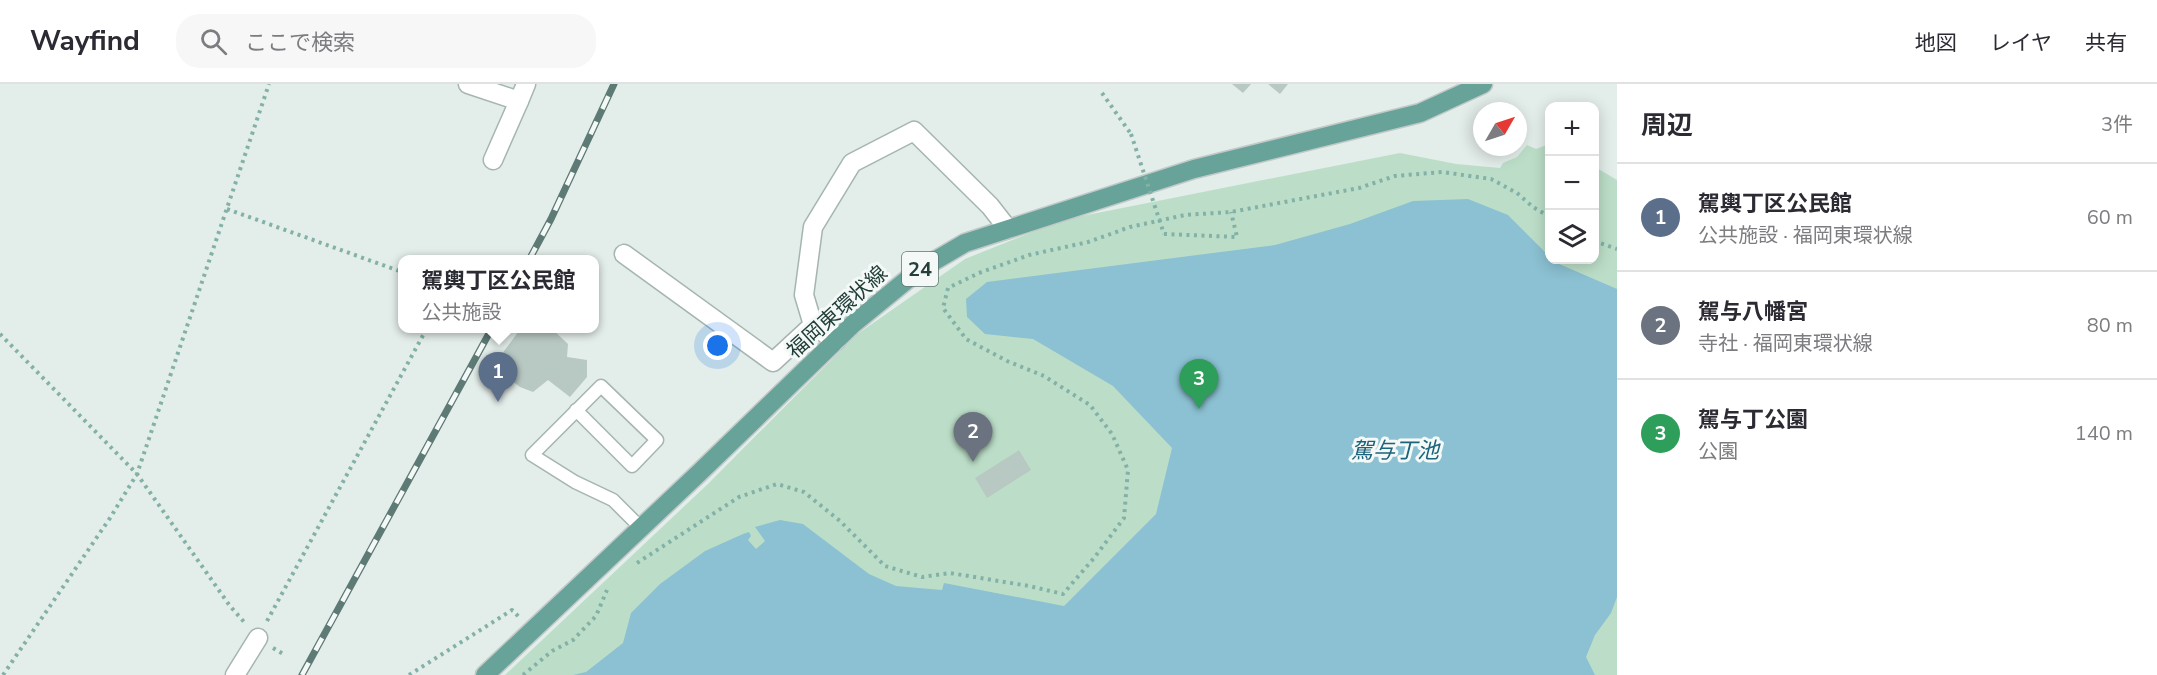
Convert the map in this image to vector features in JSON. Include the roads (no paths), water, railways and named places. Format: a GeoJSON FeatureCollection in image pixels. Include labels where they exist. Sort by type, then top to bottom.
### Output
{"type":"FeatureCollection","features":[{"type":"Feature","properties":{"kind":"main road","name":"福岡東環状線"},"geometry":{"type":"LineString","coordinates":[[485,675],[836,340],[919,270],[965,243],[1194,169],[1420,112],[1483,84]]}},
{"type":"Feature","properties":{"kind":"street"},"geometry":{"type":"LineString","coordinates":[[468,84],[519,101]]}},
{"type":"Feature","properties":{"kind":"street"},"geometry":{"type":"LineString","coordinates":[[493,160],[526,84]]}},
{"type":"Feature","properties":{"kind":"street"},"geometry":{"type":"LineString","coordinates":[[836,340],[813,325],[804,296],[813,227],[852,163],[914,131],[990,206],[1008,229]]}},
{"type":"Feature","properties":{"kind":"street"},"geometry":{"type":"LineString","coordinates":[[624,254],[773,362],[813,325]]}},
{"type":"Feature","properties":{"kind":"street"},"geometry":{"type":"LineString","coordinates":[[235,675],[258,638]]}},
{"type":"Feature","properties":{"kind":"lane"},"geometry":{"type":"LineString","coordinates":[[576,410],[632,466],[657,440],[601,386],[576,410],[532,455],[575,482],[613,500],[641,528]]}},
{"type":"Feature","properties":{"kind":"water","name":"駕与丁池"},"geometry":{"type":"Polygon","coordinates":[[[1468,199],[1508,215],[1545,252],[1545,264],[1559,264],[1617,289],[1617,597],[1611,613],[1595,635],[1586,657],[1595,675],[573,675],[586,672],[623,643],[631,613],[660,584],[705,551],[743,534],[749,532],[751,536],[748,540],[756,549],[765,541],[755,527],[780,520],[803,524],[869,574],[896,586],[942,590],[944,583],[1064,606],[1156,514],[1172,448],[1113,386],[1033,339],[985,334],[967,317],[966,299],[987,282],[1275,245],[1350,224],[1413,201],[1468,199]]]}},
{"type":"Feature","properties":{"kind":"railway"},"geometry":{"type":"LineString","coordinates":[[532,255],[614,84]]}},
{"type":"Feature","properties":{"kind":"railway"},"geometry":{"type":"LineString","coordinates":[[302,675],[489,333]]}},
{"type":"Feature","properties":{"kind":"place","name":"駕輿丁区公民館"},"geometry":{"type":"Point","coordinates":[498,402]}},
{"type":"Feature","properties":{"kind":"place","name":"駕与丁公園"},"geometry":{"type":"Point","coordinates":[1199,409]}},
{"type":"Feature","properties":{"kind":"place","name":"駕与八幡宮"},"geometry":{"type":"Point","coordinates":[973,462]}}]}
